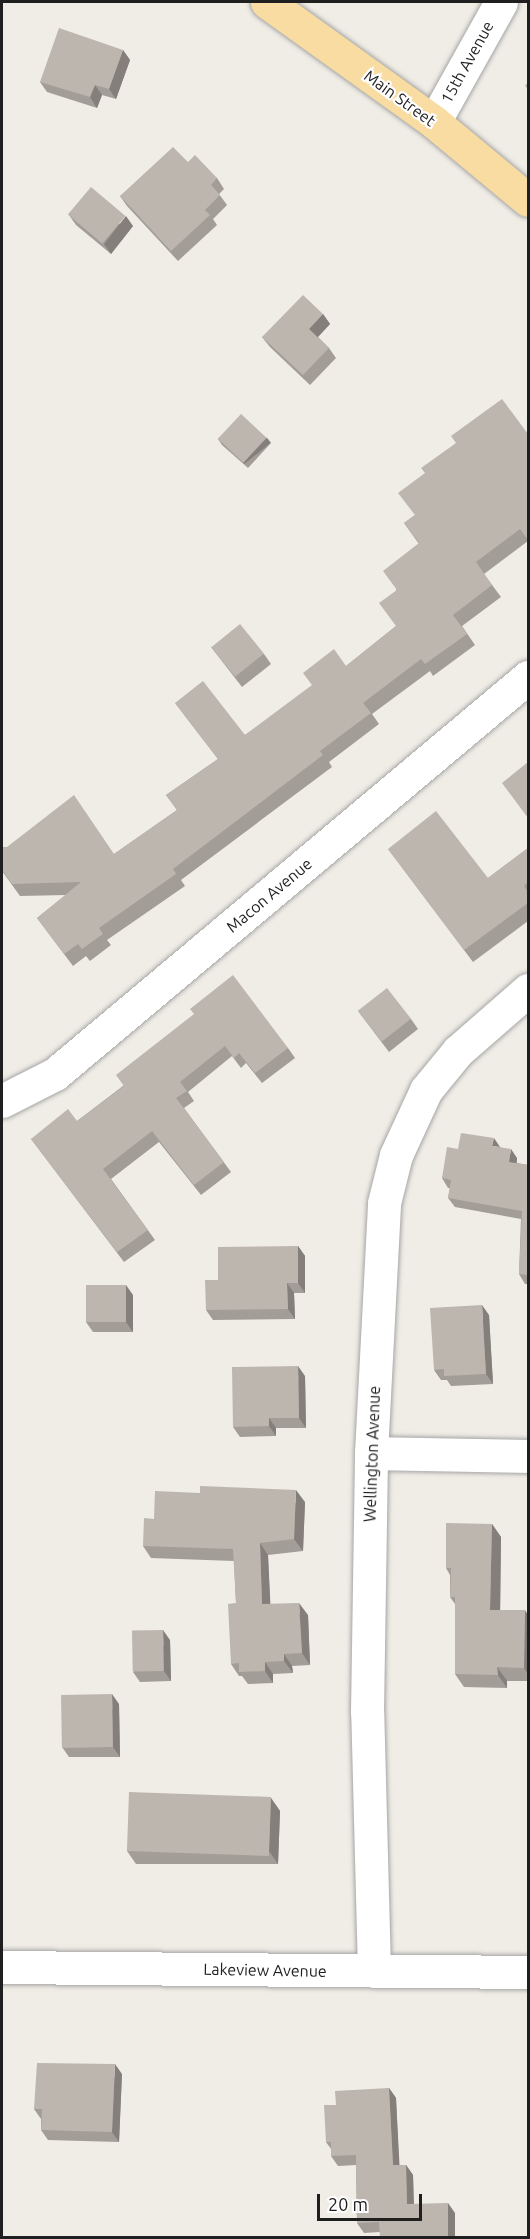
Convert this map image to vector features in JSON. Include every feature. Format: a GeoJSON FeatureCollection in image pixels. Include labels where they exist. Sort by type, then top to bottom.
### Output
{"type":"FeatureCollection","features":[{"type":"Feature","properties":{"kind":"main road","name":"Main Street"},"geometry":{"type":"LineString","coordinates":[[267,2],[434,122],[528,200]]}},
{"type":"Feature","properties":{"kind":"street","name":"15th Avenue"},"geometry":{"type":"LineString","coordinates":[[434,122],[501,2]]}},
{"type":"Feature","properties":{"kind":"street","name":"Macon Avenue"},"geometry":{"type":"LineString","coordinates":[[2,1101],[55,1074],[528,677]]}},
{"type":"Feature","properties":{"kind":"street","name":"Wellington Avenue"},"geometry":{"type":"LineString","coordinates":[[374,1971],[367,1712],[371,1453],[381,1233],[396,1155],[414,1110],[441,1070],[528,990]]}},
{"type":"Feature","properties":{"kind":"street"},"geometry":{"type":"LineString","coordinates":[[371,1453],[528,1456]]}},
{"type":"Feature","properties":{"kind":"street","name":"Lakeview Avenue"},"geometry":{"type":"LineString","coordinates":[[2,1967],[528,1972]]}},
{"type":"Feature","properties":{"kind":"building"},"geometry":{"type":"Polygon","coordinates":[[[59,28],[123,50],[109,89],[95,85],[90,97],[40,82],[59,28]]]}},
{"type":"Feature","properties":{"kind":"building"},"geometry":{"type":"Polygon","coordinates":[[[173,147],[188,162],[195,155],[217,178],[211,185],[220,195],[205,210],[210,215],[171,251],[120,196],[173,147]]]}},
{"type":"Feature","properties":{"kind":"building"},"geometry":{"type":"Polygon","coordinates":[[[91,187],[125,216],[102,244],[68,215],[91,187]]]}},
{"type":"Feature","properties":{"kind":"building"},"geometry":{"type":"Polygon","coordinates":[[[303,295],[323,314],[309,329],[329,348],[303,375],[262,337],[303,295]]]}},
{"type":"Feature","properties":{"kind":"building"},"geometry":{"type":"Polygon","coordinates":[[[502,399],[528,434],[528,540],[520,529],[476,562],[492,585],[453,615],[467,634],[425,664],[421,659],[363,703],[371,713],[320,751],[323,755],[173,869],[176,874],[99,928],[103,934],[82,949],[78,944],[64,954],[37,918],[81,882],[12,884],[2,870],[2,847],[7,847],[74,795],[114,854],[177,810],[166,795],[218,759],[175,703],[203,681],[245,735],[312,685],[303,673],[334,649],[346,666],[396,626],[379,603],[397,590],[383,571],[419,543],[404,523],[415,515],[398,493],[425,473],[421,468],[456,443],[451,436],[502,399]]]}},
{"type":"Feature","properties":{"kind":"building"},"geometry":{"type":"Polygon","coordinates":[[[241,414],[267,438],[243,463],[218,439],[241,414]]]}},
{"type":"Feature","properties":{"kind":"building"},"geometry":{"type":"Polygon","coordinates":[[[240,624],[264,654],[235,677],[211,647],[240,624]]]}},
{"type":"Feature","properties":{"kind":"building"},"geometry":{"type":"Polygon","coordinates":[[[528,762],[528,818],[502,783],[528,762]]]}},
{"type":"Feature","properties":{"kind":"building"},"geometry":{"type":"Polygon","coordinates":[[[436,811],[488,878],[528,848],[528,882],[524,886],[528,892],[528,903],[464,950],[388,849],[436,811]]]}},
{"type":"Feature","properties":{"kind":"building"},"geometry":{"type":"Polygon","coordinates":[[[233,975],[288,1048],[255,1073],[239,1053],[234,1058],[225,1046],[180,1082],[187,1091],[176,1098],[224,1162],[194,1185],[152,1131],[103,1169],[148,1230],[117,1252],[31,1139],[68,1109],[77,1121],[124,1086],[116,1075],[194,1014],[190,1009],[233,975]]]}},
{"type":"Feature","properties":{"kind":"building"},"geometry":{"type":"Polygon","coordinates":[[[387,988],[411,1019],[382,1042],[358,1011],[387,988]]]}},
{"type":"Feature","properties":{"kind":"building"},"geometry":{"type":"Polygon","coordinates":[[[461,1133],[494,1138],[492,1146],[511,1149],[509,1162],[528,1165],[528,1275],[519,1274],[522,1211],[448,1198],[451,1180],[442,1178],[447,1147],[458,1149],[461,1133]]]}},
{"type":"Feature","properties":{"kind":"building"},"geometry":{"type":"Polygon","coordinates":[[[298,1246],[298,1283],[287,1283],[288,1309],[206,1310],[205,1280],[218,1280],[218,1247],[298,1246]]]}},
{"type":"Feature","properties":{"kind":"building"},"geometry":{"type":"Polygon","coordinates":[[[86,1285],[126,1285],[126,1322],[86,1322],[86,1285]]]}},
{"type":"Feature","properties":{"kind":"building"},"geometry":{"type":"Polygon","coordinates":[[[482,1305],[486,1374],[444,1376],[444,1369],[434,1370],[430,1308],[482,1305]]]}},
{"type":"Feature","properties":{"kind":"building"},"geometry":{"type":"Polygon","coordinates":[[[298,1366],[299,1418],[269,1418],[269,1426],[233,1427],[232,1367],[298,1366]]]}},
{"type":"Feature","properties":{"kind":"building"},"geometry":{"type":"Polygon","coordinates":[[[200,1486],[296,1490],[294,1539],[260,1543],[262,1604],[299,1603],[302,1653],[284,1654],[284,1661],[265,1662],[265,1671],[239,1672],[239,1663],[231,1664],[228,1604],[236,1603],[233,1549],[143,1546],[144,1518],[154,1519],[155,1491],[200,1493],[200,1486]]]}},
{"type":"Feature","properties":{"kind":"building"},"geometry":{"type":"Polygon","coordinates":[[[446,1523],[492,1524],[490,1610],[525,1610],[524,1668],[497,1667],[498,1675],[455,1674],[455,1597],[450,1597],[451,1568],[446,1568],[446,1523]]]}},
{"type":"Feature","properties":{"kind":"building"},"geometry":{"type":"Polygon","coordinates":[[[163,1630],[164,1671],[133,1672],[132,1631],[163,1630]]]}},
{"type":"Feature","properties":{"kind":"building"},"geometry":{"type":"Polygon","coordinates":[[[112,1694],[113,1747],[62,1748],[61,1695],[112,1694]]]}},
{"type":"Feature","properties":{"kind":"building"},"geometry":{"type":"Polygon","coordinates":[[[129,1792],[271,1797],[269,1856],[127,1851],[129,1792]]]}},
{"type":"Feature","properties":{"kind":"building"},"geometry":{"type":"Polygon","coordinates":[[[37,2063],[115,2064],[112,2132],[41,2130],[42,2109],[34,2109],[37,2063]]]}},
{"type":"Feature","properties":{"kind":"building"},"geometry":{"type":"Polygon","coordinates":[[[389,2088],[393,2165],[406,2165],[407,2204],[448,2203],[448,2238],[380,2238],[379,2222],[357,2223],[356,2155],[331,2156],[331,2142],[326,2142],[324,2105],[336,2105],[335,2091],[389,2088]]]}}]}
